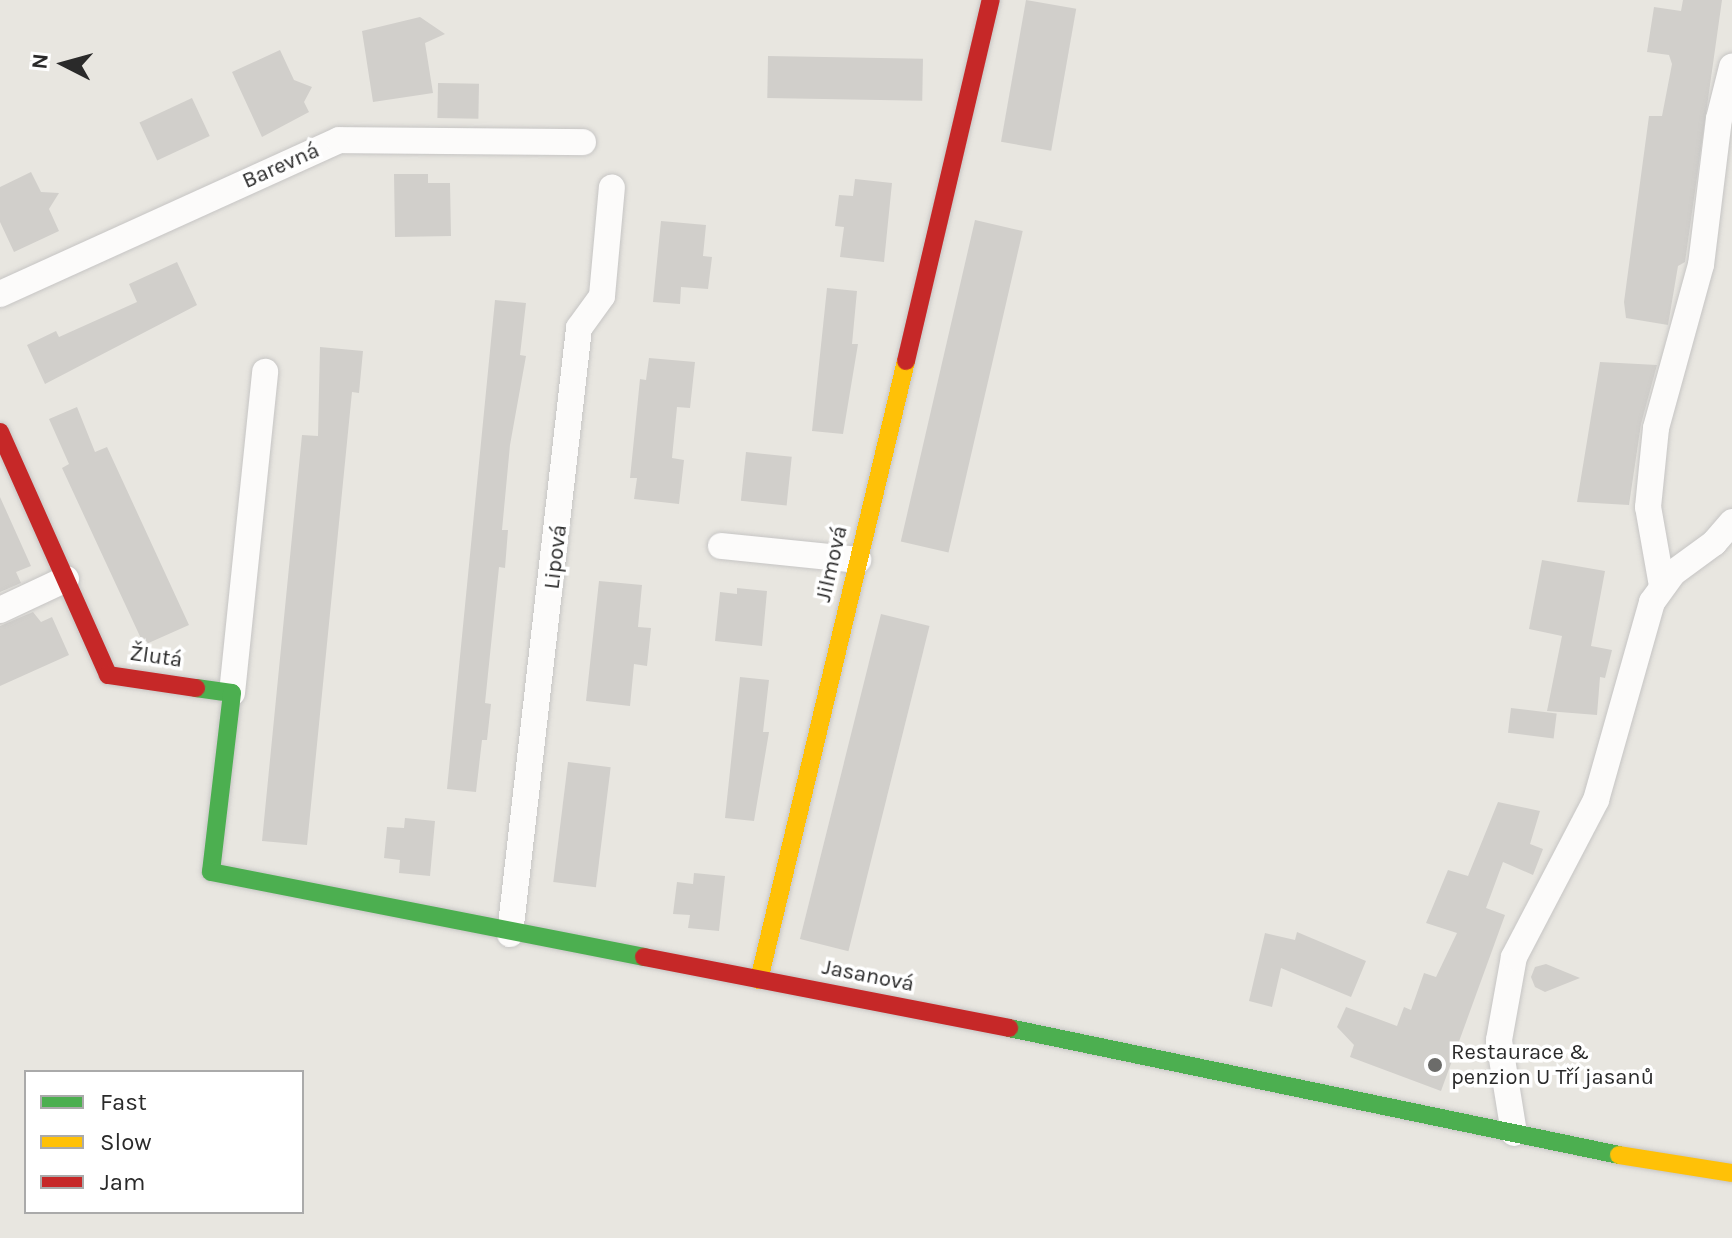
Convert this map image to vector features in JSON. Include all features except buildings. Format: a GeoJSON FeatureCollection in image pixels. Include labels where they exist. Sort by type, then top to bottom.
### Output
{"type":"FeatureCollection","features":[{"type":"Feature","properties":{"kind":"street","name":"Jilmová"},"geometry":{"type":"LineString","coordinates":[[759,980],[951,158],[991,0]]}},
{"type":"Feature","properties":{"kind":"street"},"geometry":{"type":"LineString","coordinates":[[1662,586],[1648,507],[1656,428],[1701,265],[1719,119],[1732,67]]}},
{"type":"Feature","properties":{"kind":"street","name":"Barevná"},"geometry":{"type":"LineString","coordinates":[[0,294],[339,140],[583,142]]}},
{"type":"Feature","properties":{"kind":"street","name":"Lipová"},"geometry":{"type":"LineString","coordinates":[[510,934],[579,328],[602,296],[612,187]]}},
{"type":"Feature","properties":{"kind":"street"},"geometry":{"type":"LineString","coordinates":[[232,693],[265,372]]}},
{"type":"Feature","properties":{"kind":"street","name":"Žlutá"},"geometry":{"type":"LineString","coordinates":[[0,432],[108,675],[232,693]]}},
{"type":"Feature","properties":{"kind":"street"},"geometry":{"type":"LineString","coordinates":[[1514,1133],[1499,1040],[1508,978],[1524,935],[1596,800],[1644,622],[1662,586],[1732,522]]}},
{"type":"Feature","properties":{"kind":"street"},"geometry":{"type":"LineString","coordinates":[[721,546],[858,560]]}},
{"type":"Feature","properties":{"kind":"street"},"geometry":{"type":"LineString","coordinates":[[0,610],[66,579]]}},
{"type":"Feature","properties":{"kind":"street","name":"Jasanová"},"geometry":{"type":"LineString","coordinates":[[232,693],[211,872],[1514,1133],[1732,1173]]}},
{"type":"Feature","properties":{"kind":"traffic: fast"},"geometry":{"type":"LineString","coordinates":[[196,688],[232,693],[211,872],[644,957]]}},
{"type":"Feature","properties":{"kind":"traffic: fast"},"geometry":{"type":"LineString","coordinates":[[1009,1028],[1619,1155]]}},
{"type":"Feature","properties":{"kind":"traffic: slow"},"geometry":{"type":"LineString","coordinates":[[759,980],[906,361]]}},
{"type":"Feature","properties":{"kind":"traffic: slow"},"geometry":{"type":"LineString","coordinates":[[1619,1155],[1732,1173]]}},
{"type":"Feature","properties":{"kind":"traffic: jam"},"geometry":{"type":"LineString","coordinates":[[906,361],[991,0]]}},
{"type":"Feature","properties":{"kind":"traffic: jam"},"geometry":{"type":"LineString","coordinates":[[0,432],[108,675],[196,688]]}},
{"type":"Feature","properties":{"kind":"traffic: jam"},"geometry":{"type":"LineString","coordinates":[[644,957],[1009,1028]]}},
{"type":"Feature","properties":{"kind":"place","name":"Restaurace & penzion U Tří jasanů"},"geometry":{"type":"Point","coordinates":[1435,1065]}}]}
